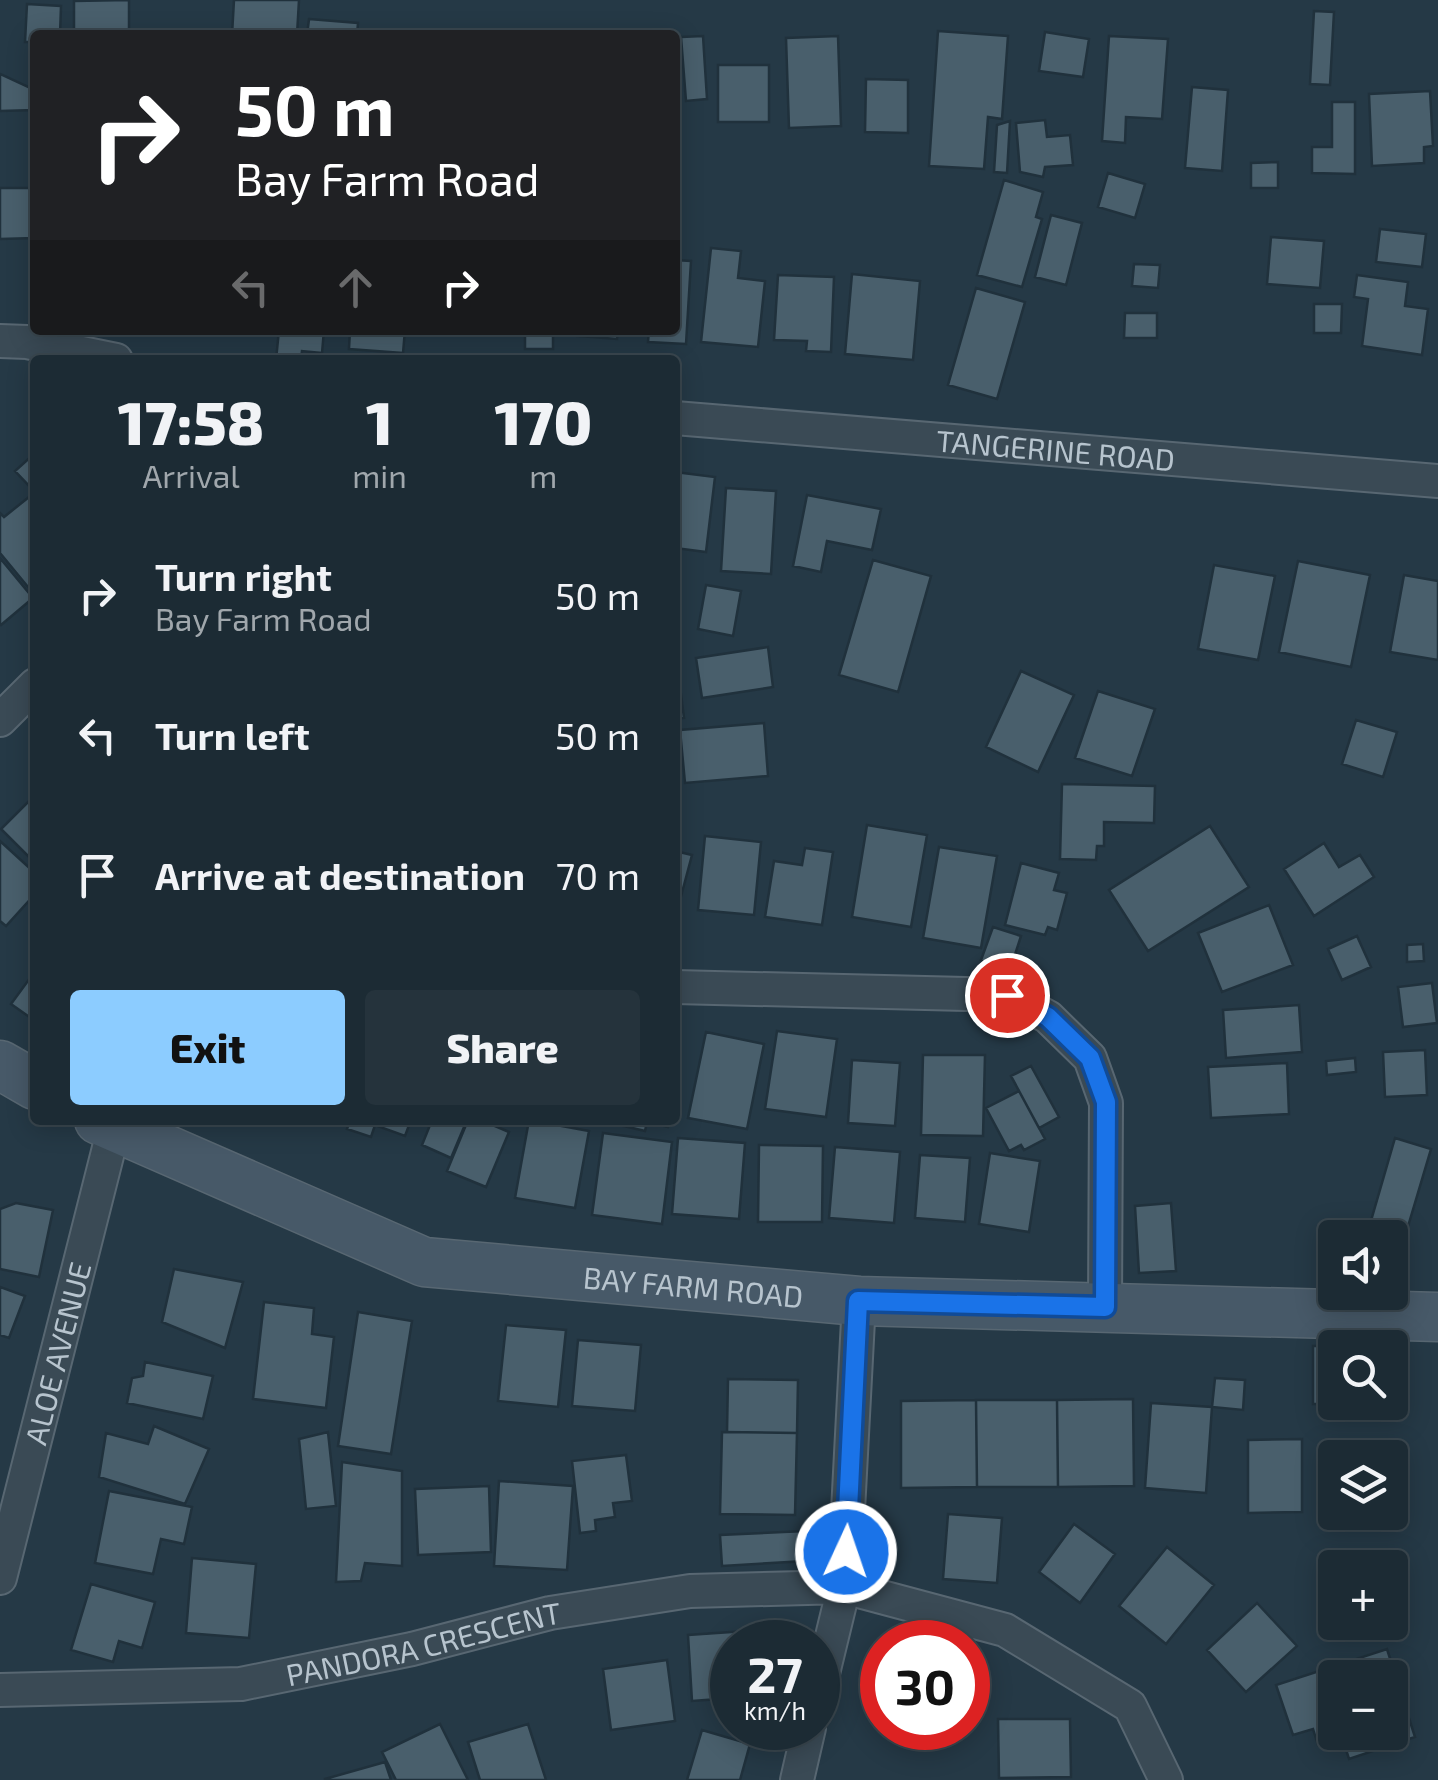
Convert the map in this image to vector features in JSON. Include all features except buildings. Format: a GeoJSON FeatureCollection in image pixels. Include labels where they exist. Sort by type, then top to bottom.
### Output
{"type":"FeatureCollection","features":[{"type":"Feature","properties":{"kind":"street"},"geometry":{"type":"LineString","coordinates":[[0,341],[27,342],[91,355]]}},
{"type":"Feature","properties":{"kind":"street","name":"TANGERINE ROAD"},"geometry":{"type":"LineString","coordinates":[[680,418],[1438,480]]}},
{"type":"Feature","properties":{"kind":"street"},"geometry":{"type":"LineString","coordinates":[[0,720],[30,690]]}},
{"type":"Feature","properties":{"kind":"street"},"geometry":{"type":"LineString","coordinates":[[680,987],[1007,995],[1048,1017],[1090,1058],[1106,1102],[1105,1307]]}},
{"type":"Feature","properties":{"kind":"street"},"geometry":{"type":"LineString","coordinates":[[0,1065],[30,1082]]}},
{"type":"Feature","properties":{"kind":"street","name":"ALOE AVENUE"},"geometry":{"type":"LineString","coordinates":[[0,1578],[14,1463],[106,1125]]}},
{"type":"Feature","properties":{"kind":"street","name":"BAY FARM ROAD"},"geometry":{"type":"LineString","coordinates":[[108,1125],[424,1262],[858,1301],[1438,1317]]}},
{"type":"Feature","properties":{"kind":"street"},"geometry":{"type":"LineString","coordinates":[[836,1620],[844,1587],[858,1301]]}},
{"type":"Feature","properties":{"kind":"street","name":"PANDORA CRESCENT"},"geometry":{"type":"LineString","coordinates":[[0,1690],[242,1684],[412,1649],[550,1613],[690,1592],[844,1587],[1006,1630],[1130,1706],[1166,1780]]}},
{"type":"Feature","properties":{"kind":"street"},"geometry":{"type":"LineString","coordinates":[[796,1780],[804,1750]]}},
{"type":"Feature","properties":{"kind":"route"},"geometry":{"type":"LineString","coordinates":[[846,1552],[858,1301],[1105,1307],[1106,1102],[1090,1058],[1048,1017],[1007,995]]}}]}
